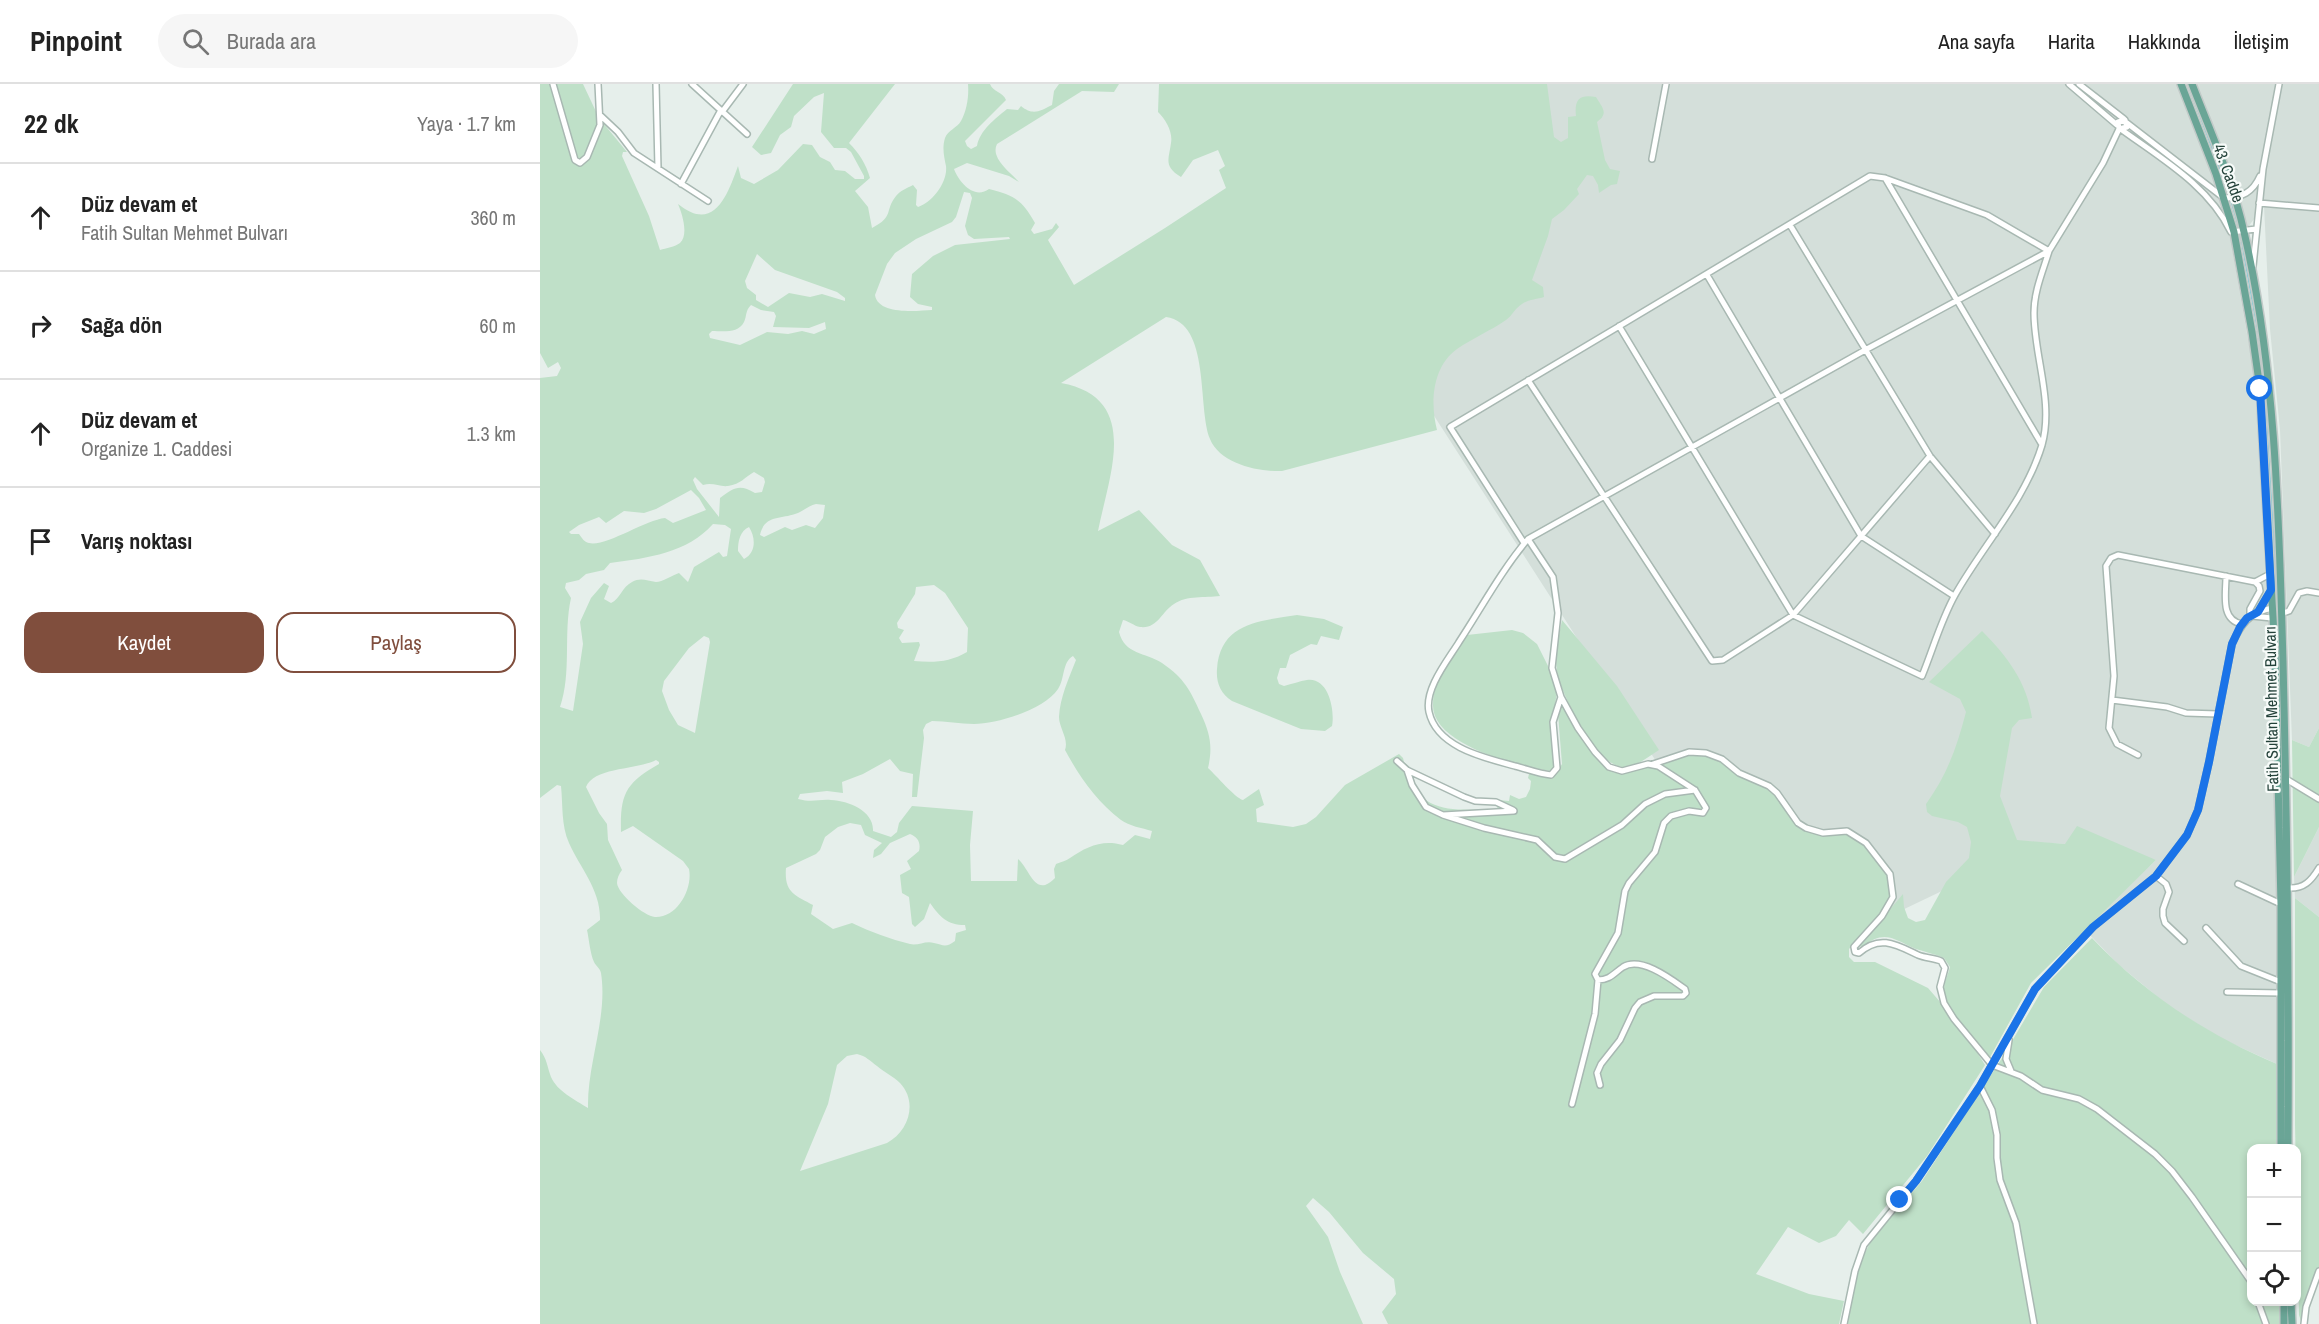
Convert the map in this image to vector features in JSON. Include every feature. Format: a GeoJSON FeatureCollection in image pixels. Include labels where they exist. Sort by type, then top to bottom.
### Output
{"type":"FeatureCollection","features":[{"type":"Feature","properties":{"kind":"main road","name":"43. Cadde"},"geometry":{"type":"LineString","coordinates":[[2181,84],[2224,198],[2242,273]]}},
{"type":"Feature","properties":{"kind":"main road","name":"43. Cadde"},"geometry":{"type":"LineString","coordinates":[[2192,84],[2236,198],[2253,272]]}},
{"type":"Feature","properties":{"kind":"main road","name":"Fatih Sultan Mehmet Bulvarı"},"geometry":{"type":"LineString","coordinates":[[2253,272],[2270,387],[2283,613],[2288,888],[2288,1144]]}},
{"type":"Feature","properties":{"kind":"main road","name":"Fatih Sultan Mehmet Bulvarı"},"geometry":{"type":"LineString","coordinates":[[2242,273],[2260,389],[2276,665],[2281,904],[2282,1144]]}},
{"type":"Feature","properties":{"kind":"main road"},"geometry":{"type":"LineString","coordinates":[[2272,608],[2283,613]]}},
{"type":"Feature","properties":{"kind":"main road"},"geometry":{"type":"LineString","coordinates":[[2272,618],[2283,613]]}},
{"type":"Feature","properties":{"kind":"main road"},"geometry":{"type":"LineString","coordinates":[[2284,1306],[2284,1324]]}},
{"type":"Feature","properties":{"kind":"main road"},"geometry":{"type":"LineString","coordinates":[[2291,1306],[2292,1324]]}},
{"type":"Feature","properties":{"kind":"street"},"geometry":{"type":"LineString","coordinates":[[553,84],[577,162],[582,162],[587,157],[600,125],[598,84]]}},
{"type":"Feature","properties":{"kind":"street"},"geometry":{"type":"LineString","coordinates":[[656,84],[658,168]]}},
{"type":"Feature","properties":{"kind":"street"},"geometry":{"type":"LineString","coordinates":[[692,84],[747,134]]}},
{"type":"Feature","properties":{"kind":"street"},"geometry":{"type":"LineString","coordinates":[[681,184],[722,111],[743,84]]}},
{"type":"Feature","properties":{"kind":"street"},"geometry":{"type":"LineString","coordinates":[[1652,159],[1666,84]]}},
{"type":"Feature","properties":{"kind":"street"},"geometry":{"type":"LineString","coordinates":[[2069,84],[2120,128],[2200,188],[2233,232],[2256,229]]}},
{"type":"Feature","properties":{"kind":"street"},"geometry":{"type":"LineString","coordinates":[[2079,84],[2224,198],[2236,198],[2252,189],[2263,169]]}},
{"type":"Feature","properties":{"kind":"street"},"geometry":{"type":"LineString","coordinates":[[2253,272],[2263,169],[2279,84]]}},
{"type":"Feature","properties":{"kind":"street"},"geometry":{"type":"LineString","coordinates":[[601,116],[618,132],[634,153],[708,201]]}},
{"type":"Feature","properties":{"kind":"street"},"geometry":{"type":"LineString","coordinates":[[1619,326],[1793,615],[1922,676],[1954,596],[1995,534],[2027,479],[2042,444],[2045,403],[2034,313],[2036,292],[2049,251],[2103,163],[2120,128],[2119,120],[2125,121]]}},
{"type":"Feature","properties":{"kind":"street"},"geometry":{"type":"LineString","coordinates":[[2120,128],[2127,127],[2125,121]]}},
{"type":"Feature","properties":{"kind":"street"},"geometry":{"type":"LineString","coordinates":[[2203,182],[2216,174]]}},
{"type":"Feature","properties":{"kind":"street"},"geometry":{"type":"LineString","coordinates":[[2049,251],[1987,215],[1885,178],[1870,177],[1450,427],[1526,541],[1553,577],[1558,613],[1552,668],[1561,697],[1570,714],[1595,752],[1609,767],[1622,771],[1689,752],[1706,753],[1722,759],[1739,773],[1769,786],[1777,793],[1798,823],[1806,828],[1824,833],[1844,830],[1862,840],[1890,874],[1893,896],[1891,904],[1854,947],[1854,951],[1859,953],[1872,944],[1887,942],[1941,961],[1945,968],[1940,983],[1944,1003],[1954,1019],[1992,1065],[2012,1072],[2042,1089],[2079,1099],[2097,1109],[2155,1154],[2192,1197],[2247,1276]]}},
{"type":"Feature","properties":{"kind":"street"},"geometry":{"type":"LineString","coordinates":[[1885,178],[2042,444]]}},
{"type":"Feature","properties":{"kind":"street"},"geometry":{"type":"LineString","coordinates":[[2259,203],[2319,208]]}},
{"type":"Feature","properties":{"kind":"street"},"geometry":{"type":"LineString","coordinates":[[1790,225],[1930,456],[1995,534]]}},
{"type":"Feature","properties":{"kind":"street"},"geometry":{"type":"LineString","coordinates":[[1561,697],[1553,722],[1557,768],[1551,775],[1473,754],[1460,748],[1437,727],[1429,711],[1429,702],[1442,666],[1512,558],[1526,541],[1867,349],[2049,251]]}},
{"type":"Feature","properties":{"kind":"street"},"geometry":{"type":"LineString","coordinates":[[1707,275],[1861,536],[1954,596]]}},
{"type":"Feature","properties":{"kind":"street"},"geometry":{"type":"LineString","coordinates":[[1528,380],[1712,662],[1723,660],[1793,615],[1930,456]]}},
{"type":"Feature","properties":{"kind":"street"},"geometry":{"type":"LineString","coordinates":[[2138,756],[2122,748],[2111,735],[2109,728],[2114,676],[2106,566],[2111,558],[2118,555],[2255,582],[2260,591],[2250,609],[2250,616]]}},
{"type":"Feature","properties":{"kind":"street"},"geometry":{"type":"LineString","coordinates":[[2255,582],[2270,574]]}},
{"type":"Feature","properties":{"kind":"street"},"geometry":{"type":"LineString","coordinates":[[2226,576],[2227,614],[2232,621],[2242,624]]}},
{"type":"Feature","properties":{"kind":"street"},"geometry":{"type":"LineString","coordinates":[[2258,612],[2271,590]]}},
{"type":"Feature","properties":{"kind":"street"},"geometry":{"type":"LineString","coordinates":[[2283,613],[2289,611],[2299,593],[2319,592]]}},
{"type":"Feature","properties":{"kind":"street"},"geometry":{"type":"LineString","coordinates":[[1844,1324],[1855,1271],[1864,1245],[1916,1181],[1980,1086],[2035,989],[2093,927],[2156,876],[2187,835],[2198,810],[2232,644],[2242,624],[2250,616],[2272,608]]}},
{"type":"Feature","properties":{"kind":"street"},"geometry":{"type":"LineString","coordinates":[[2250,616],[2272,618]]}},
{"type":"Feature","properties":{"kind":"street"},"geometry":{"type":"LineString","coordinates":[[2112,700],[2167,707],[2186,713],[2218,714]]}},
{"type":"Feature","properties":{"kind":"street"},"geometry":{"type":"LineString","coordinates":[[1397,761],[1407,770],[1464,797],[1475,801],[1496,802],[1514,811],[1443,815]]}},
{"type":"Feature","properties":{"kind":"street"},"geometry":{"type":"LineString","coordinates":[[1572,1104],[1595,1014],[1598,980],[1595,972],[1618,933],[1629,883],[1655,852],[1664,823],[1671,816],[1689,811],[1703,813],[1706,810],[1695,790],[1653,764]]}},
{"type":"Feature","properties":{"kind":"street"},"geometry":{"type":"LineString","coordinates":[[1407,770],[1412,785],[1426,807],[1484,828],[1537,840],[1555,857],[1565,859],[1622,825],[1645,804],[1665,794],[1695,790]]}},
{"type":"Feature","properties":{"kind":"street"},"geometry":{"type":"LineString","coordinates":[[2286,779],[2319,799]]}},
{"type":"Feature","properties":{"kind":"street"},"geometry":{"type":"LineString","coordinates":[[2288,888],[2295,889],[2308,883],[2319,868]]}},
{"type":"Feature","properties":{"kind":"street"},"geometry":{"type":"LineString","coordinates":[[2156,876],[2166,884],[2169,892],[2163,909],[2165,923],[2184,940]]}},
{"type":"Feature","properties":{"kind":"street"},"geometry":{"type":"LineString","coordinates":[[2238,884],[2281,904]]}},
{"type":"Feature","properties":{"kind":"street"},"geometry":{"type":"LineString","coordinates":[[2206,928],[2241,966],[2281,982]]}},
{"type":"Feature","properties":{"kind":"street"},"geometry":{"type":"LineString","coordinates":[[1598,980],[1609,979],[1625,966],[1634,964],[1661,973],[1686,991],[1683,996],[1654,996],[1640,1002],[1620,1040],[1601,1064],[1597,1073],[1600,1085]]}},
{"type":"Feature","properties":{"kind":"street"},"geometry":{"type":"LineString","coordinates":[[2227,992],[2281,993]]}},
{"type":"Feature","properties":{"kind":"street"},"geometry":{"type":"LineString","coordinates":[[2009,1035],[2006,1059],[2012,1072]]}},
{"type":"Feature","properties":{"kind":"street"},"geometry":{"type":"LineString","coordinates":[[1980,1086],[1992,1110],[1997,1135],[1996,1158],[2000,1180],[2016,1223],[2034,1324]]}},
{"type":"Feature","properties":{"kind":"street"},"geometry":{"type":"LineString","coordinates":[[2304,1324],[2306,1307],[2319,1271]]}},
{"type":"Feature","properties":{"kind":"street"},"geometry":{"type":"LineString","coordinates":[[2259,1306],[2266,1324]]}},
{"type":"Feature","properties":{"kind":"shaded area"},"geometry":{"type":"Polygon","coordinates":[[[1383,84],[2319,84],[2319,728],[2309,747],[2292,740],[2280,430],[2270,329],[2264,206],[2232,248],[2253,368],[2272,653],[2277,851],[2277,1064],[2222,1039],[2170,1007],[2119,965],[2084,929],[2156,860],[2065,844],[2017,841],[1986,870],[1787,965],[1359,299],[1383,84]]]}},
{"type":"Feature","properties":{"kind":"shaded area"},"geometry":{"type":"Polygon","coordinates":[[[2319,827],[2319,917],[2295,898],[2294,877],[2319,827]]]}},
{"type":"Feature","properties":{"kind":"green space"},"geometry":{"type":"Polygon","coordinates":[[[540,84],[583,84],[599,118],[627,152],[623,152],[622,156],[649,216],[660,250],[676,246],[683,239],[684,224],[678,204],[691,212],[702,215],[711,212],[730,188],[738,166],[741,178],[754,184],[778,170],[803,144],[812,145],[820,157],[830,162],[835,170],[845,171],[855,179],[864,179],[851,152],[846,148],[834,148],[821,132],[824,93],[814,97],[794,116],[791,127],[780,135],[771,153],[761,155],[752,147],[793,84],[895,84],[849,143],[862,159],[870,178],[855,191],[868,207],[872,228],[887,217],[892,201],[904,190],[913,185],[917,190],[916,205],[918,207],[929,201],[942,185],[946,172],[943,149],[945,138],[963,117],[967,103],[968,84],[990,84],[1006,100],[965,141],[971,149],[977,146],[981,135],[989,125],[1007,109],[1018,110],[1021,106],[1029,111],[1037,112],[1052,105],[1054,91],[1059,84],[1119,84],[1114,92],[1082,91],[997,144],[996,154],[999,160],[1019,182],[1009,176],[967,163],[954,169],[963,184],[973,191],[983,192],[989,189],[1005,194],[1021,204],[1035,223],[1031,230],[1034,234],[1052,229],[1056,223],[1059,227],[1048,240],[1074,285],[1226,188],[1219,170],[1225,166],[1218,150],[1193,160],[1181,177],[1169,166],[1171,135],[1166,122],[1158,112],[1159,84],[1547,84],[1554,137],[1561,142],[1568,138],[1568,117],[1576,116],[1576,105],[1579,99],[1586,96],[1596,97],[1604,113],[1597,122],[1605,160],[1610,169],[1620,171],[1617,184],[1599,193],[1593,176],[1587,175],[1577,189],[1579,194],[1552,219],[1532,280],[1543,287],[1544,297],[1524,303],[1506,320],[1457,349],[1442,365],[1434,397],[1437,430],[1282,471],[1262,470],[1241,465],[1222,455],[1210,439],[1196,350],[1190,334],[1180,323],[1166,317],[1061,383],[1086,391],[1102,405],[1111,422],[1114,442],[1112,464],[1098,531],[1139,510],[1172,545],[1200,560],[1220,596],[1179,601],[1155,623],[1146,627],[1123,620],[1119,632],[1126,645],[1162,663],[1186,686],[1208,734],[1210,753],[1208,768],[1243,800],[1259,789],[1264,805],[1256,809],[1257,822],[1293,827],[1306,824],[1316,817],[1345,785],[1399,754],[1413,770],[1416,785],[1422,796],[1432,803],[1443,808],[1497,809],[1498,800],[1509,801],[1510,795],[1519,799],[1526,797],[1530,789],[1531,781],[1528,778],[1530,770],[1555,775],[1562,764],[1558,714],[1562,706],[1599,760],[1612,772],[1623,774],[1686,755],[1710,757],[1725,764],[1743,778],[1771,791],[1800,828],[1846,834],[1867,847],[1875,856],[1887,874],[1891,894],[1881,915],[1849,949],[1849,957],[1854,962],[1875,962],[1928,988],[1985,1065],[1927,1156],[1863,1234],[1849,1220],[1836,1236],[1819,1243],[1788,1227],[1756,1274],[1809,1294],[1844,1301],[1839,1324],[1388,1324],[1382,1312],[1396,1294],[1394,1279],[1363,1253],[1329,1212],[1313,1198],[1306,1206],[1328,1237],[1340,1272],[1363,1324],[540,1324],[540,1050],[557,1087],[588,1108],[591,1074],[600,1024],[602,990],[601,973],[594,962],[587,930],[600,920],[597,899],[566,836],[561,786],[557,785],[540,798],[540,378],[557,376],[561,368],[558,362],[548,368],[540,353],[540,84]],[[964,192],[956,217],[952,222],[916,239],[895,253],[887,264],[875,295],[883,306],[899,310],[932,310],[932,307],[918,304],[910,297],[912,274],[933,256],[955,245],[1010,239],[1009,237],[974,239],[968,235],[965,226],[972,198],[970,193],[964,192]],[[757,254],[745,281],[747,288],[756,295],[756,300],[768,307],[789,293],[810,297],[822,294],[845,301],[845,298],[837,292],[775,270],[757,254]],[[751,305],[741,326],[730,331],[712,331],[709,334],[710,338],[740,345],[767,332],[788,334],[802,331],[814,334],[826,329],[825,322],[809,328],[773,327],[776,316],[774,312],[761,310],[751,305]],[[754,472],[736,484],[703,485],[695,477],[693,480],[697,489],[719,517],[720,498],[729,491],[745,488],[755,493],[762,492],[765,482],[764,478],[754,472]],[[691,490],[644,513],[624,511],[606,523],[599,517],[569,532],[579,534],[587,542],[596,543],[657,520],[665,518],[673,523],[706,510],[691,490]],[[816,504],[795,514],[769,521],[760,535],[764,537],[785,527],[792,530],[806,525],[815,528],[823,518],[825,505],[816,504]],[[713,524],[703,534],[679,548],[652,556],[610,563],[604,570],[586,574],[579,580],[566,583],[565,588],[571,598],[566,680],[560,707],[573,711],[583,644],[580,622],[591,598],[604,583],[609,586],[604,599],[611,603],[629,584],[635,581],[658,582],[679,573],[688,582],[694,567],[719,552],[723,557],[727,556],[731,529],[725,525],[713,524]],[[749,527],[742,534],[738,551],[744,559],[751,553],[754,540],[749,527]],[[934,585],[916,587],[915,594],[897,623],[898,628],[904,630],[899,638],[902,643],[919,642],[914,661],[942,661],[967,652],[968,628],[945,593],[934,585]],[[704,636],[689,648],[664,681],[662,691],[678,725],[695,733],[709,638],[704,636]],[[1073,656],[1065,666],[1058,689],[1043,703],[1032,709],[1008,718],[984,723],[932,721],[926,724],[923,730],[917,797],[912,797],[913,774],[900,771],[890,759],[863,774],[842,782],[843,793],[827,791],[800,794],[798,799],[845,802],[865,813],[872,824],[873,831],[891,837],[897,832],[899,823],[912,806],[973,811],[970,845],[971,881],[1017,881],[1018,859],[1033,880],[1038,884],[1048,884],[1055,878],[1056,864],[1088,847],[1108,843],[1123,845],[1135,835],[1150,839],[1152,831],[1124,822],[1096,797],[1065,750],[1066,742],[1059,717],[1063,695],[1076,660],[1073,656]],[[656,760],[607,772],[591,781],[586,787],[607,824],[608,840],[622,870],[617,879],[618,888],[632,904],[645,913],[655,917],[663,916],[670,913],[682,901],[690,877],[689,869],[683,861],[633,826],[621,832],[622,808],[627,790],[639,777],[659,762],[656,760]],[[850,823],[838,827],[825,837],[820,850],[786,868],[787,883],[792,892],[813,905],[811,914],[833,929],[852,923],[910,944],[931,942],[944,945],[955,941],[956,933],[966,930],[965,925],[953,924],[944,919],[930,903],[924,919],[915,927],[912,924],[909,897],[902,893],[900,875],[911,869],[907,861],[919,851],[920,845],[913,835],[910,834],[890,843],[881,854],[873,858],[874,850],[882,843],[865,835],[861,825],[850,823]],[[857,1054],[847,1056],[837,1065],[828,1104],[800,1171],[887,1143],[895,1138],[906,1124],[910,1107],[906,1091],[900,1083],[868,1059],[857,1054]]]}},
{"type":"Feature","properties":{"kind":"green space"},"geometry":{"type":"Polygon","coordinates":[[[1297,615],[1324,619],[1343,627],[1339,640],[1321,636],[1317,645],[1311,644],[1290,655],[1286,668],[1280,668],[1277,678],[1279,684],[1284,686],[1307,680],[1315,680],[1321,684],[1329,696],[1333,720],[1332,726],[1325,731],[1301,729],[1232,701],[1224,694],[1218,683],[1217,669],[1220,653],[1234,633],[1257,622],[1297,615]]]}},
{"type":"Feature","properties":{"kind":"green space"},"geometry":{"type":"Polygon","coordinates":[[[1562,620],[1617,686],[1659,750],[1646,759],[1627,767],[1612,763],[1602,755],[1582,727],[1565,695],[1557,671],[1556,652],[1562,620]]]}},
{"type":"Feature","properties":{"kind":"green space"},"geometry":{"type":"Polygon","coordinates":[[[1512,630],[1523,633],[1537,644],[1557,692],[1552,724],[1555,766],[1551,771],[1500,759],[1462,742],[1447,732],[1437,719],[1433,705],[1440,677],[1467,635],[1512,630]]]}},
{"type":"Feature","properties":{"kind":"green space"},"geometry":{"type":"Polygon","coordinates":[[[1982,631],[2015,670],[2026,693],[2032,718],[2019,720],[2012,728],[2000,796],[2017,840],[2065,844],[2077,826],[2156,860],[2031,983],[1989,1059],[1962,1028],[1950,1010],[1944,990],[1950,967],[1944,958],[1916,949],[1896,939],[1883,937],[1870,941],[1863,947],[1859,946],[1903,894],[1908,918],[1916,922],[1925,920],[1946,882],[1969,858],[1971,842],[1967,827],[1958,822],[1932,816],[1927,812],[1926,804],[1950,760],[1966,712],[1960,699],[1929,682],[1982,631]]]}},
{"type":"Feature","properties":{"kind":"green space"},"geometry":{"type":"Polygon","coordinates":[[[2319,728],[2319,827],[2294,877],[2292,740],[2309,747],[2319,728]]]}},
{"type":"Feature","properties":{"kind":"green space"},"geometry":{"type":"Polygon","coordinates":[[[2295,898],[2319,917],[2319,1278],[2302,1324],[2299,1306],[2301,1306],[2301,1144],[2295,1144],[2295,898]]]}},
{"type":"Feature","properties":{"kind":"green space"},"geometry":{"type":"Polygon","coordinates":[[[2092,938],[2133,977],[2178,1011],[2226,1040],[2277,1064],[2276,1144],[2247,1144],[2247,1306],[2280,1306],[2281,1324],[1848,1324],[1851,1296],[1860,1263],[1871,1241],[1922,1181],[2002,1058],[2044,987],[2092,938]]]}},
{"type":"Feature","properties":{"kind":"waterway"},"geometry":{"type":"LineString","coordinates":[[2188,84],[2230,196]]}},
{"type":"Feature","properties":{"kind":"waterway"},"geometry":{"type":"LineString","coordinates":[[2231,201],[2239,228]]}},
{"type":"Feature","properties":{"kind":"waterway"},"geometry":{"type":"LineString","coordinates":[[2240,233],[2262,355]]}},
{"type":"Feature","properties":{"kind":"waterway"},"geometry":{"type":"LineString","coordinates":[[2264,378],[2276,577]]}},
{"type":"Feature","properties":{"kind":"route"},"geometry":{"type":"LineString","coordinates":[[1900,1200],[1916,1181],[1980,1086],[2035,989],[2093,927],[2156,876],[2187,835],[2198,810],[2232,644],[2240,627],[2247,618],[2258,612],[2271,590],[2260,389]]}}]}
